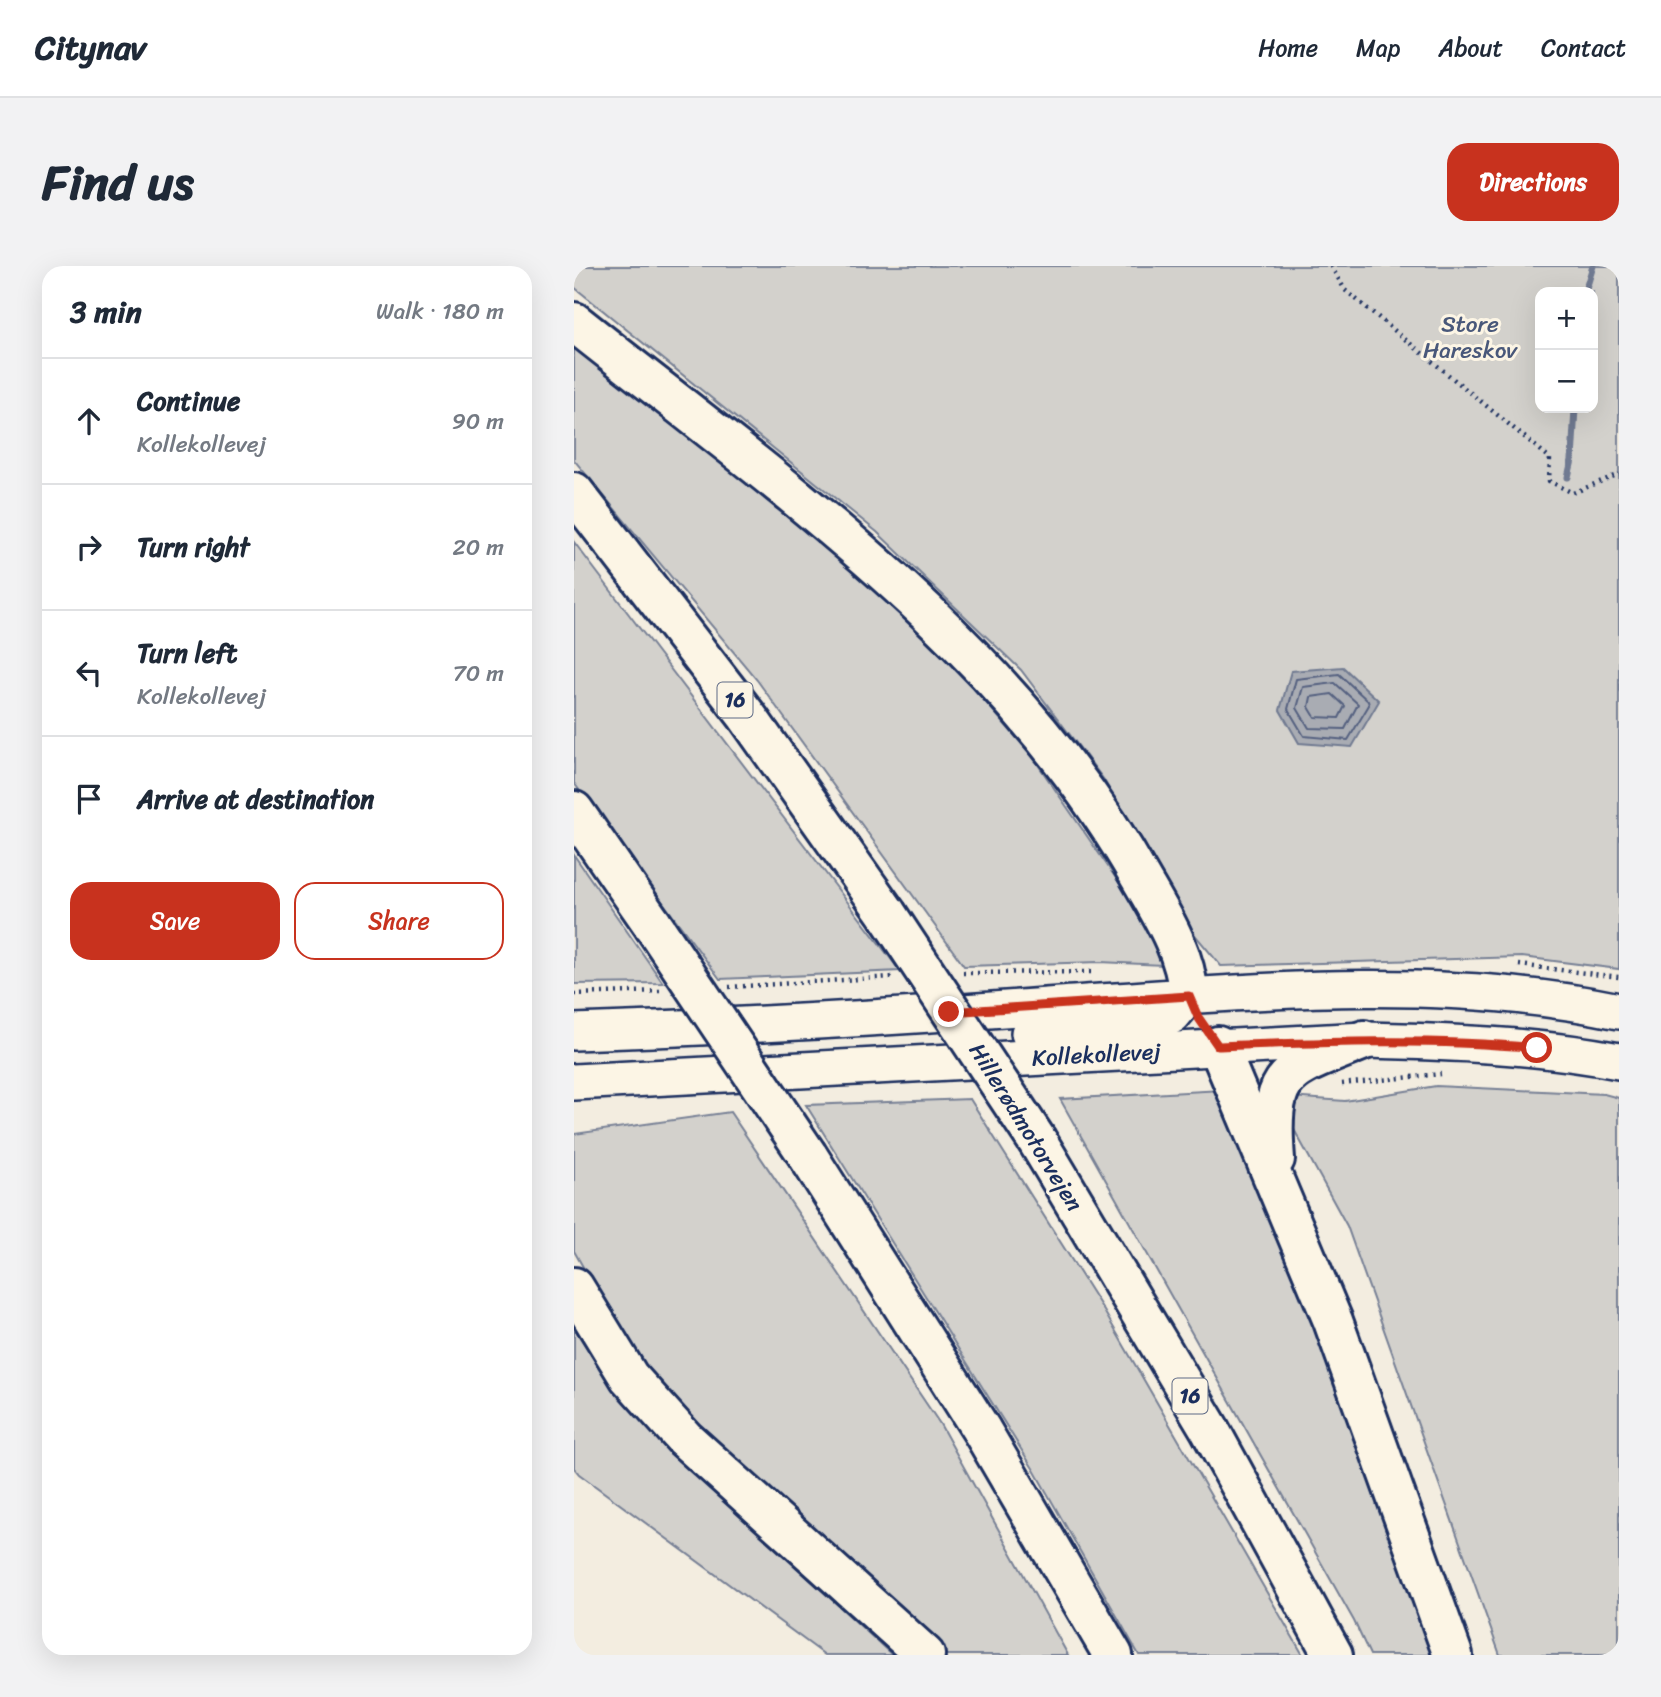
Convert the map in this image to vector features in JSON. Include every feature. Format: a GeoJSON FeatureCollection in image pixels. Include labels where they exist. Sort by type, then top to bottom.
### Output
{"type":"FeatureCollection","features":[{"type":"Feature","properties":{"kind":"highway"},"geometry":{"type":"LineString","coordinates":[[574,322],[750,459],[921,606],[1036,725],[1123,846],[1177,943],[1187,974],[1189,996]]}},
{"type":"Feature","properties":{"kind":"highway","name":"Hillerødmotorvejen"},"geometry":{"type":"LineString","coordinates":[[574,492],[747,716],[887,914],[1038,1142],[1209,1428],[1333,1655]]}},
{"type":"Feature","properties":{"kind":"highway"},"geometry":{"type":"LineString","coordinates":[[574,811],[808,1156],[982,1431],[1113,1655]]}},
{"type":"Feature","properties":{"kind":"highway"},"geometry":{"type":"LineString","coordinates":[[1276,1178],[1272,1108],[1285,1078],[1304,1065],[1364,1040]]}},
{"type":"Feature","properties":{"kind":"highway"},"geometry":{"type":"LineString","coordinates":[[1218,1046],[1276,1178],[1334,1321],[1453,1655]]}},
{"type":"Feature","properties":{"kind":"highway"},"geometry":{"type":"LineString","coordinates":[[574,1287],[629,1377],[684,1438],[925,1655]]}},
{"type":"Feature","properties":{"kind":"street"},"geometry":{"type":"LineString","coordinates":[[585,1034],[1189,996],[1434,991],[1498,994],[1619,1011]]}},
{"type":"Feature","properties":{"kind":"street"},"geometry":{"type":"LineString","coordinates":[[1189,996],[1198,1017],[1218,1046]]}},
{"type":"Feature","properties":{"kind":"street"},"geometry":{"type":"LineString","coordinates":[[773,1070],[1026,1034],[1159,1023],[1173,1015],[1189,996]]}},
{"type":"Feature","properties":{"kind":"street","name":"Kollekollevej"},"geometry":{"type":"LineString","coordinates":[[574,1082],[1364,1040],[1485,1043],[1563,1050],[1619,1061]]}},
{"type":"Feature","properties":{"kind":"path"},"geometry":{"type":"LineString","coordinates":[[1331,266],[1345,290],[1550,458],[1549,481],[1573,493],[1619,474]]}},
{"type":"Feature","properties":{"kind":"path"},"geometry":{"type":"LineString","coordinates":[[951,974],[1076,970],[1103,974]]}},
{"type":"Feature","properties":{"kind":"path"},"geometry":{"type":"LineString","coordinates":[[719,988],[897,977]]}},
{"type":"Feature","properties":{"kind":"path"},"geometry":{"type":"LineString","coordinates":[[574,994],[664,991]]}},
{"type":"Feature","properties":{"kind":"path"},"geometry":{"type":"LineString","coordinates":[[1338,1084],[1444,1073]]}},
{"type":"Feature","properties":{"kind":"green space","name":"Store Hareskov"},"geometry":{"type":"Polygon","coordinates":[[[574,266],[1619,266],[1619,969],[1522,957],[1221,966],[1180,917],[1104,780],[1021,670],[877,532],[574,287],[574,266]]]}},
{"type":"Feature","properties":{"kind":"green space"},"geometry":{"type":"Polygon","coordinates":[[[574,341],[907,611],[1032,756],[1157,938],[1163,965],[1100,962],[964,966],[757,680],[574,460],[574,341]]]}},
{"type":"Feature","properties":{"kind":"green space"},"geometry":{"type":"Polygon","coordinates":[[[574,542],[900,971],[720,979],[574,783],[574,542]]]}},
{"type":"Feature","properties":{"kind":"green space"},"geometry":{"type":"Polygon","coordinates":[[[574,855],[663,983],[574,984],[574,855]]]}},
{"type":"Feature","properties":{"kind":"green space"},"geometry":{"type":"Polygon","coordinates":[[[1436,1086],[1604,1094],[1619,1098],[1619,1655],[1500,1655],[1347,1226],[1291,1124],[1290,1097],[1345,1101],[1436,1086]]]}},
{"type":"Feature","properties":{"kind":"green space"},"geometry":{"type":"Polygon","coordinates":[[[1222,1090],[1448,1655],[1370,1655],[1354,1621],[1060,1099],[1222,1090]]]}},
{"type":"Feature","properties":{"kind":"green space"},"geometry":{"type":"Polygon","coordinates":[[[970,1099],[1104,1311],[1303,1655],[1139,1655],[1034,1470],[806,1105],[970,1099]]]}},
{"type":"Feature","properties":{"kind":"green space"},"geometry":{"type":"Polygon","coordinates":[[[730,1112],[940,1424],[1068,1655],[943,1655],[706,1439],[635,1359],[574,1251],[574,1134],[730,1112]]]}},
{"type":"Feature","properties":{"kind":"green space"},"geometry":{"type":"Polygon","coordinates":[[[574,1328],[610,1384],[676,1456],[892,1655],[825,1655],[579,1474],[574,1468],[574,1328]]]}},
{"type":"Feature","properties":{"kind":"water"},"geometry":{"type":"Polygon","coordinates":[[[1343,667],[1379,701],[1352,747],[1299,743],[1280,710],[1291,671],[1343,667]]]}},
{"type":"Feature","properties":{"kind":"waterway"},"geometry":{"type":"LineString","coordinates":[[1587,287],[1593,266]]}},
{"type":"Feature","properties":{"kind":"waterway"},"geometry":{"type":"LineString","coordinates":[[1568,477],[1572,460],[1575,413]]}},
{"type":"Feature","properties":{"kind":"route"},"geometry":{"type":"LineString","coordinates":[[949,1012],[1189,996],[1198,1017],[1218,1046],[1364,1040],[1485,1043],[1537,1048]]}}]}
